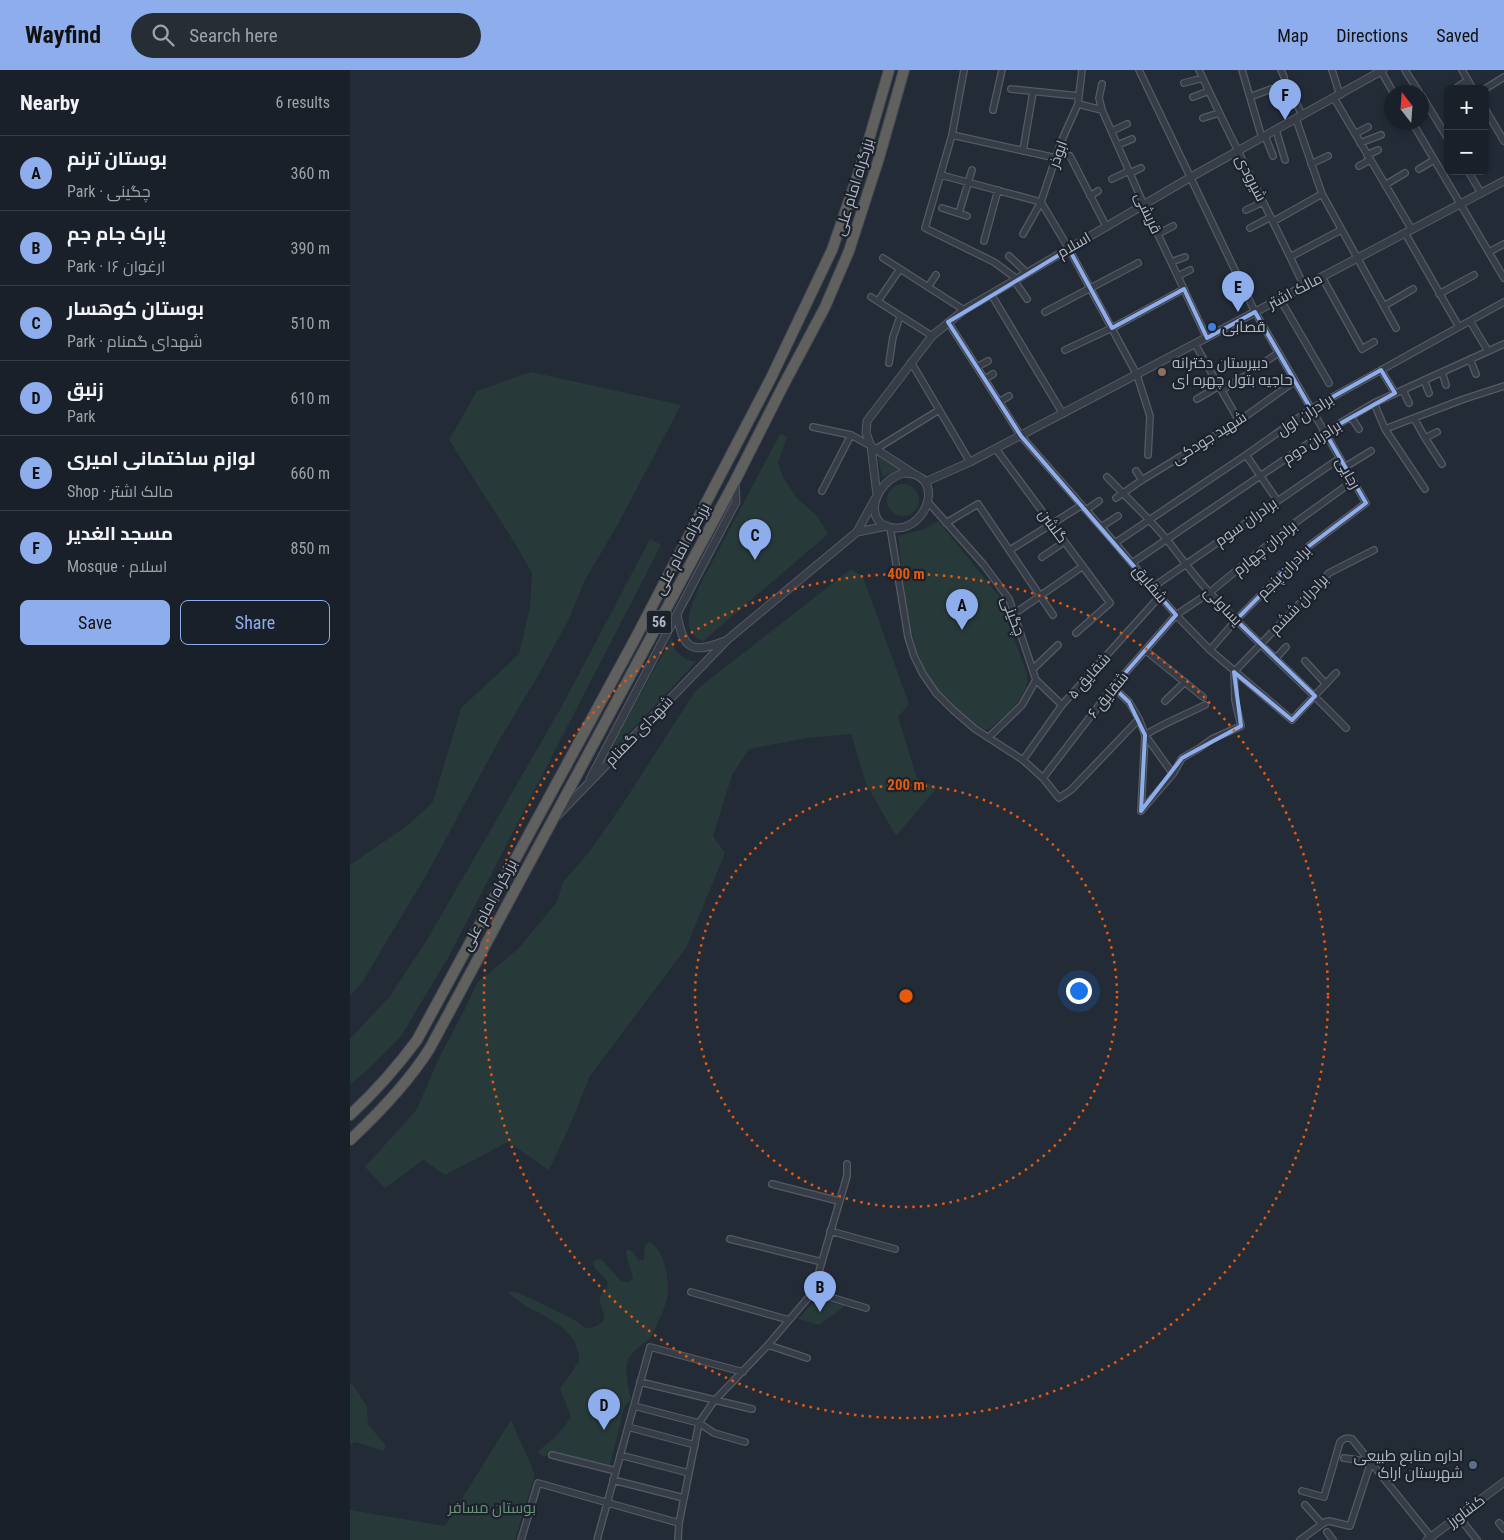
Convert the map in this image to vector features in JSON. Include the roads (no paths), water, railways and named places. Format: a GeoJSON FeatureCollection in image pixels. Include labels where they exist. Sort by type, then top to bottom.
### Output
{"type":"FeatureCollection","features":[{"type":"Feature","properties":{"kind":"highway","name":"بزرگراه امام علی"},"geometry":{"type":"LineString","coordinates":[[350,1115],[401,1062],[417,1040],[635,639],[762,395],[832,250],[863,160],[889,70]]}},
{"type":"Feature","properties":{"kind":"highway","name":"بزرگراه امام علی"},"geometry":{"type":"LineString","coordinates":[[350,1140],[381,1112],[416,1070],[735,481],[825,307],[850,251],[904,70]]}},
{"type":"Feature","properties":{"kind":"street"},"geometry":{"type":"LineString","coordinates":[[964,70],[952,136],[925,228],[994,262],[1016,279],[1026,299]]}},
{"type":"Feature","properties":{"kind":"street"},"geometry":{"type":"LineString","coordinates":[[993,110],[1002,70]]}},
{"type":"Feature","properties":{"kind":"street","name":"ابوذر"},"geometry":{"type":"LineString","coordinates":[[1023,234],[1040,202],[1078,104],[1082,70]]}},
{"type":"Feature","properties":{"kind":"street","name":"رجایی"},"geometry":{"type":"LineString","coordinates":[[1139,70],[1255,312],[1366,503]]}},
{"type":"Feature","properties":{"kind":"street","name":"شیرودی"},"geometry":{"type":"LineString","coordinates":[[1199,70],[1304,286]]}},
{"type":"Feature","properties":{"kind":"street"},"geometry":{"type":"LineString","coordinates":[[1242,70],[1263,137],[1273,156]]}},
{"type":"Feature","properties":{"kind":"street"},"geometry":{"type":"LineString","coordinates":[[1281,70],[1284,77]]}},
{"type":"Feature","properties":{"kind":"street"},"geometry":{"type":"LineString","coordinates":[[1332,70],[1337,97],[1355,134],[1385,185],[1439,294],[1459,327]]}},
{"type":"Feature","properties":{"kind":"street"},"geometry":{"type":"LineString","coordinates":[[1405,70],[1415,85]]}},
{"type":"Feature","properties":{"kind":"street"},"geometry":{"type":"LineString","coordinates":[[1462,70],[1471,85]]}},
{"type":"Feature","properties":{"kind":"street"},"geometry":{"type":"LineString","coordinates":[[1382,71],[1390,85]]}},
{"type":"Feature","properties":{"kind":"street","name":"اسلام"},"geometry":{"type":"LineString","coordinates":[[876,497],[874,447],[866,433],[867,421],[932,336],[948,322],[964,310],[1144,204],[1382,71]]}},
{"type":"Feature","properties":{"kind":"street"},"geometry":{"type":"LineString","coordinates":[[1489,86],[1504,77]]}},
{"type":"Feature","properties":{"kind":"street"},"geometry":{"type":"LineString","coordinates":[[1184,84],[1203,78]]}},
{"type":"Feature","properties":{"kind":"street"},"geometry":{"type":"LineString","coordinates":[[1460,85],[1468,80]]}},
{"type":"Feature","properties":{"kind":"street"},"geometry":{"type":"LineString","coordinates":[[1078,104],[1102,110],[1099,98],[1102,84]]}},
{"type":"Feature","properties":{"kind":"street"},"geometry":{"type":"LineString","coordinates":[[1011,89],[1079,96]]}},
{"type":"Feature","properties":{"kind":"street"},"geometry":{"type":"LineString","coordinates":[[1250,97],[1271,89]]}},
{"type":"Feature","properties":{"kind":"street"},"geometry":{"type":"LineString","coordinates":[[1023,151],[1033,92]]}},
{"type":"Feature","properties":{"kind":"street"},"geometry":{"type":"LineString","coordinates":[[1192,96],[1209,92]]}},
{"type":"Feature","properties":{"kind":"street"},"geometry":{"type":"LineString","coordinates":[[1291,92],[1311,164],[1322,194],[1340,230],[1396,328]]}},
{"type":"Feature","properties":{"kind":"street"},"geometry":{"type":"LineString","coordinates":[[1429,108],[1444,132]]}},
{"type":"Feature","properties":{"kind":"street","name":"قریشی"},"geometry":{"type":"LineString","coordinates":[[1102,110],[1207,338]]}},
{"type":"Feature","properties":{"kind":"street"},"geometry":{"type":"LineString","coordinates":[[1203,118],[1219,113]]}},
{"type":"Feature","properties":{"kind":"street"},"geometry":{"type":"LineString","coordinates":[[1489,116],[1504,141]]}},
{"type":"Feature","properties":{"kind":"street"},"geometry":{"type":"LineString","coordinates":[[1112,131],[1127,124]]}},
{"type":"Feature","properties":{"kind":"street"},"geometry":{"type":"LineString","coordinates":[[1355,134],[1368,127]]}},
{"type":"Feature","properties":{"kind":"street"},"geometry":{"type":"LineString","coordinates":[[1276,130],[1285,160]]}},
{"type":"Feature","properties":{"kind":"street"},"geometry":{"type":"LineString","coordinates":[[1417,130],[1504,278]]}},
{"type":"Feature","properties":{"kind":"street"},"geometry":{"type":"LineString","coordinates":[[1360,143],[1380,135]]}},
{"type":"Feature","properties":{"kind":"street"},"geometry":{"type":"LineString","coordinates":[[952,136],[1056,158]]}},
{"type":"Feature","properties":{"kind":"street"},"geometry":{"type":"LineString","coordinates":[[1118,145],[1132,139]]}},
{"type":"Feature","properties":{"kind":"street"},"geometry":{"type":"LineString","coordinates":[[1359,166],[1378,150]]}},
{"type":"Feature","properties":{"kind":"street"},"geometry":{"type":"LineString","coordinates":[[1070,156],[1106,226]]}},
{"type":"Feature","properties":{"kind":"street"},"geometry":{"type":"LineString","coordinates":[[1311,164],[1328,156]]}},
{"type":"Feature","properties":{"kind":"street"},"geometry":{"type":"LineString","coordinates":[[1420,169],[1434,160]]}},
{"type":"Feature","properties":{"kind":"street"},"geometry":{"type":"LineString","coordinates":[[1112,179],[1141,168]]}},
{"type":"Feature","properties":{"kind":"street"},"geometry":{"type":"LineString","coordinates":[[959,213],[972,170]]}},
{"type":"Feature","properties":{"kind":"street"},"geometry":{"type":"LineString","coordinates":[[1385,185],[1405,174]]}},
{"type":"Feature","properties":{"kind":"street"},"geometry":{"type":"LineString","coordinates":[[941,175],[1040,202],[1090,288],[1137,375],[1150,416],[1148,455]]}},
{"type":"Feature","properties":{"kind":"street"},"geometry":{"type":"LineString","coordinates":[[1470,175],[1481,193]]}},
{"type":"Feature","properties":{"kind":"street","name":"مالک اشتر"},"geometry":{"type":"LineString","coordinates":[[925,482],[1021,436],[1504,181]]}},
{"type":"Feature","properties":{"kind":"street"},"geometry":{"type":"LineString","coordinates":[[984,241],[998,190]]}},
{"type":"Feature","properties":{"kind":"street"},"geometry":{"type":"LineString","coordinates":[[1090,196],[1098,191]]}},
{"type":"Feature","properties":{"kind":"street"},"geometry":{"type":"LineString","coordinates":[[1250,228],[1322,194]]}},
{"type":"Feature","properties":{"kind":"street"},"geometry":{"type":"LineString","coordinates":[[1246,210],[1263,202]]}},
{"type":"Feature","properties":{"kind":"street"},"geometry":{"type":"LineString","coordinates":[[942,208],[967,216]]}},
{"type":"Feature","properties":{"kind":"street"},"geometry":{"type":"LineString","coordinates":[[1158,234],[1172,226]]}},
{"type":"Feature","properties":{"kind":"street"},"geometry":{"type":"LineString","coordinates":[[1290,257],[1340,230]]}},
{"type":"Feature","properties":{"kind":"street"},"geometry":{"type":"LineString","coordinates":[[1489,252],[1504,244]]}},
{"type":"Feature","properties":{"kind":"street"},"geometry":{"type":"LineString","coordinates":[[1010,256],[1027,273]]}},
{"type":"Feature","properties":{"kind":"street"},"geometry":{"type":"LineString","coordinates":[[1171,262],[1185,257]]}},
{"type":"Feature","properties":{"kind":"street"},"geometry":{"type":"LineString","coordinates":[[883,258],[964,310]]}},
{"type":"Feature","properties":{"kind":"street"},"geometry":{"type":"LineString","coordinates":[[1045,312],[1138,263]]}},
{"type":"Feature","properties":{"kind":"street"},"geometry":{"type":"LineString","coordinates":[[878,301],[900,269]]}},
{"type":"Feature","properties":{"kind":"street"},"geometry":{"type":"LineString","coordinates":[[1178,276],[1190,270]]}},
{"type":"Feature","properties":{"kind":"street"},"geometry":{"type":"LineString","coordinates":[[928,287],[936,275]]}},
{"type":"Feature","properties":{"kind":"street"},"geometry":{"type":"LineString","coordinates":[[1439,294],[1474,275]]}},
{"type":"Feature","properties":{"kind":"street"},"geometry":{"type":"LineString","coordinates":[[1322,277],[1362,349],[1374,342]]}},
{"type":"Feature","properties":{"kind":"street"},"geometry":{"type":"LineString","coordinates":[[1065,350],[1112,328],[1184,289]]}},
{"type":"Feature","properties":{"kind":"street"},"geometry":{"type":"LineString","coordinates":[[1384,306],[1413,289]]}},
{"type":"Feature","properties":{"kind":"street"},"geometry":{"type":"LineString","coordinates":[[991,294],[1063,414]]}},
{"type":"Feature","properties":{"kind":"street"},"geometry":{"type":"LineString","coordinates":[[872,297],[900,317],[932,336]]}},
{"type":"Feature","properties":{"kind":"street"},"geometry":{"type":"LineString","coordinates":[[1280,299],[1329,383]]}},
{"type":"Feature","properties":{"kind":"street","name":"برادران اول"},"geometry":{"type":"LineString","coordinates":[[1115,543],[1311,409],[1503,304]]}},
{"type":"Feature","properties":{"kind":"street"},"geometry":{"type":"LineString","coordinates":[[889,362],[900,317]]}},
{"type":"Feature","properties":{"kind":"street"},"geometry":{"type":"LineString","coordinates":[[1470,321],[1488,351]]}},
{"type":"Feature","properties":{"kind":"street","name":"شقایق"},"geometry":{"type":"LineString","coordinates":[[948,322],[1021,436],[1176,615],[1210,650],[1292,720],[1315,696]]}},
{"type":"Feature","properties":{"kind":"street"},"geometry":{"type":"LineString","coordinates":[[1195,344],[1239,421]]}},
{"type":"Feature","properties":{"kind":"street","name":"برادران دوم"},"geometry":{"type":"LineString","coordinates":[[1132,563],[1325,432],[1374,403],[1504,344]]}},
{"type":"Feature","properties":{"kind":"street"},"geometry":{"type":"LineString","coordinates":[[1258,368],[1278,353]]}},
{"type":"Feature","properties":{"kind":"street"},"geometry":{"type":"LineString","coordinates":[[1470,359],[1476,374]]}},
{"type":"Feature","properties":{"kind":"street"},"geometry":{"type":"LineString","coordinates":[[977,367],[988,361]]}},
{"type":"Feature","properties":{"kind":"street"},"geometry":{"type":"LineString","coordinates":[[911,362],[970,462]]}},
{"type":"Feature","properties":{"kind":"street"},"geometry":{"type":"LineString","coordinates":[[1381,370],[1394,394]]}},
{"type":"Feature","properties":{"kind":"street"},"geometry":{"type":"LineString","coordinates":[[1442,372],[1446,385]]}},
{"type":"Feature","properties":{"kind":"street"},"geometry":{"type":"LineString","coordinates":[[985,379],[993,374]]}},
{"type":"Feature","properties":{"kind":"street"},"geometry":{"type":"LineString","coordinates":[[1197,398],[1245,376]]}},
{"type":"Feature","properties":{"kind":"street"},"geometry":{"type":"LineString","coordinates":[[1424,380],[1429,393]]}},
{"type":"Feature","properties":{"kind":"street","name":"شهید جودکی"},"geometry":{"type":"LineString","coordinates":[[1116,498],[1239,421],[1295,381]]}},
{"type":"Feature","properties":{"kind":"street"},"geometry":{"type":"LineString","coordinates":[[1386,428],[1504,386]]}},
{"type":"Feature","properties":{"kind":"street"},"geometry":{"type":"LineString","coordinates":[[1403,390],[1409,403]]}},
{"type":"Feature","properties":{"kind":"street"},"geometry":{"type":"LineString","coordinates":[[999,402],[1009,396]]}},
{"type":"Feature","properties":{"kind":"street"},"geometry":{"type":"LineString","coordinates":[[1374,403],[1386,428],[1425,489]]}},
{"type":"Feature","properties":{"kind":"street"},"geometry":{"type":"LineString","coordinates":[[874,447],[939,410]]}},
{"type":"Feature","properties":{"kind":"street"},"geometry":{"type":"LineString","coordinates":[[1351,417],[1359,429]]}},
{"type":"Feature","properties":{"kind":"street"},"geometry":{"type":"LineString","coordinates":[[1414,418],[1442,464]]}},
{"type":"Feature","properties":{"kind":"street"},"geometry":{"type":"LineString","coordinates":[[814,427],[851,435],[874,447],[917,475],[925,482],[929,492],[928,502],[922,514],[912,523],[899,528],[888,526],[876,516],[876,497],[884,484],[895,476],[904,473],[917,475]]}},
{"type":"Feature","properties":{"kind":"street"},"geometry":{"type":"LineString","coordinates":[[1425,438],[1437,432]]}},
{"type":"Feature","properties":{"kind":"street"},"geometry":{"type":"LineString","coordinates":[[822,490],[851,435]]}},
{"type":"Feature","properties":{"kind":"street","name":"گلشن"},"geometry":{"type":"LineString","coordinates":[[996,448],[1110,603],[1076,633]]}},
{"type":"Feature","properties":{"kind":"street"},"geometry":{"type":"LineString","coordinates":[[1345,467],[1371,451]]}},
{"type":"Feature","properties":{"kind":"street"},"geometry":{"type":"LineString","coordinates":[[1246,455],[1277,500]]}},
{"type":"Feature","properties":{"kind":"street","name":"برادران سوم"},"geometry":{"type":"LineString","coordinates":[[1152,587],[1340,458]]}},
{"type":"Feature","properties":{"kind":"street"},"geometry":{"type":"LineString","coordinates":[[1136,472],[1142,480]]}},
{"type":"Feature","properties":{"kind":"street","name":"یساولی"},"geometry":{"type":"LineString","coordinates":[[1107,477],[1167,540],[1210,593],[1260,645],[1276,658],[1346,728]]}},
{"type":"Feature","properties":{"kind":"street"},"geometry":{"type":"LineString","coordinates":[[586,786],[736,502],[735,481]]}},
{"type":"Feature","properties":{"kind":"street","name":"برادران چهارم"},"geometry":{"type":"LineString","coordinates":[[1176,615],[1210,593],[1292,525],[1353,481]]}},
{"type":"Feature","properties":{"kind":"street","name":"شهدای گمنام"},"geometry":{"type":"LineString","coordinates":[[551,823],[727,640],[857,532],[876,497]]}},
{"type":"Feature","properties":{"kind":"street"},"geometry":{"type":"LineString","coordinates":[[1010,550],[1052,524],[1099,501]]}},
{"type":"Feature","properties":{"kind":"street","name":"چگینی"},"geometry":{"type":"LineString","coordinates":[[928,502],[984,565],[1009,599],[1036,680]]}},
{"type":"Feature","properties":{"kind":"street","name":"برادران پنجم"},"geometry":{"type":"LineString","coordinates":[[1210,650],[1236,620],[1309,546],[1366,503]]}},
{"type":"Feature","properties":{"kind":"street"},"geometry":{"type":"LineString","coordinates":[[946,523],[978,504],[1053,615]]}},
{"type":"Feature","properties":{"kind":"street"},"geometry":{"type":"LineString","coordinates":[[1101,527],[1118,516]]}},
{"type":"Feature","properties":{"kind":"street"},"geometry":{"type":"LineString","coordinates":[[888,526],[908,637],[914,656],[923,674],[936,693],[953,710],[975,729],[1023,760],[1043,778],[1059,798],[1071,790],[1139,719]]}},
{"type":"Feature","properties":{"kind":"street","name":"شهدای گمنام"},"geometry":{"type":"LineString","coordinates":[[857,532],[888,526]]}},
{"type":"Feature","properties":{"kind":"street"},"geometry":{"type":"LineString","coordinates":[[1042,557],[1064,542]]}},
{"type":"Feature","properties":{"kind":"street","name":"برادران ششم"},"geometry":{"type":"LineString","coordinates":[[1234,672],[1330,573],[1374,550]]}},
{"type":"Feature","properties":{"kind":"street"},"geometry":{"type":"LineString","coordinates":[[1014,614],[1082,566]]}},
{"type":"Feature","properties":{"kind":"street","name":"شقایق ۵"},"geometry":{"type":"LineString","coordinates":[[1023,760],[1062,705],[1160,596]]}},
{"type":"Feature","properties":{"kind":"street","name":"شهدای گمنام"},"geometry":{"type":"LineString","coordinates":[[677,614],[680,632],[687,644],[701,648],[727,640]]}},
{"type":"Feature","properties":{"kind":"street","name":"شقایق ۶"},"geometry":{"type":"LineString","coordinates":[[1043,778],[1113,687],[1176,615]]}},
{"type":"Feature","properties":{"kind":"street"},"geometry":{"type":"LineString","coordinates":[[1033,669],[1058,645]]}},
{"type":"Feature","properties":{"kind":"street"},"geometry":{"type":"LineString","coordinates":[[1276,658],[1286,647]]}},
{"type":"Feature","properties":{"kind":"street"},"geometry":{"type":"LineString","coordinates":[[1145,650],[1203,697]]}},
{"type":"Feature","properties":{"kind":"street"},"geometry":{"type":"LineString","coordinates":[[1305,661],[1326,684]]}},
{"type":"Feature","properties":{"kind":"street"},"geometry":{"type":"LineString","coordinates":[[1144,735],[1141,812],[1173,774],[1182,758],[1212,739],[1240,726],[1235,700],[1234,672]]}},
{"type":"Feature","properties":{"kind":"street"},"geometry":{"type":"LineString","coordinates":[[1315,696],[1336,673]]}},
{"type":"Feature","properties":{"kind":"street"},"geometry":{"type":"LineString","coordinates":[[989,737],[1022,705],[1036,680],[1062,705]]}},
{"type":"Feature","properties":{"kind":"street"},"geometry":{"type":"LineString","coordinates":[[1165,701],[1185,682]]}},
{"type":"Feature","properties":{"kind":"street"},"geometry":{"type":"LineString","coordinates":[[1113,687],[1129,702],[1139,719],[1144,735],[1173,774]]}},
{"type":"Feature","properties":{"kind":"street"},"geometry":{"type":"LineString","coordinates":[[1144,735],[1205,705]]}},
{"type":"Feature","properties":{"kind":"street"},"geometry":{"type":"LineString","coordinates":[[678,1540],[679,1523],[699,1423],[714,1401],[768,1346],[814,1292],[847,1176],[847,1164]]}},
{"type":"Feature","properties":{"kind":"street"},"geometry":{"type":"LineString","coordinates":[[772,1184],[839,1201]]}},
{"type":"Feature","properties":{"kind":"street"},"geometry":{"type":"LineString","coordinates":[[830,1232],[895,1249]]}},
{"type":"Feature","properties":{"kind":"street"},"geometry":{"type":"LineString","coordinates":[[730,1239],[822,1262]]}},
{"type":"Feature","properties":{"kind":"street"},"geometry":{"type":"LineString","coordinates":[[691,1292],[789,1320]]}},
{"type":"Feature","properties":{"kind":"street"},"geometry":{"type":"LineString","coordinates":[[814,1292],[866,1308]]}},
{"type":"Feature","properties":{"kind":"street"},"geometry":{"type":"LineString","coordinates":[[768,1346],[807,1358]]}},
{"type":"Feature","properties":{"kind":"street"},"geometry":{"type":"LineString","coordinates":[[597,1540],[650,1347],[743,1372]]}},
{"type":"Feature","properties":{"kind":"street"},"geometry":{"type":"LineString","coordinates":[[640,1382],[752,1409]]}},
{"type":"Feature","properties":{"kind":"street"},"geometry":{"type":"LineString","coordinates":[[634,1406],[699,1423],[714,1434],[745,1442]]}},
{"type":"Feature","properties":{"kind":"street"},"geometry":{"type":"LineString","coordinates":[[628,1427],[695,1445]]}},
{"type":"Feature","properties":{"kind":"street"},"geometry":{"type":"LineString","coordinates":[[1302,1491],[1324,1497],[1340,1442],[1343,1438],[1348,1437],[1352,1439],[1371,1462],[1429,1538]]}},
{"type":"Feature","properties":{"kind":"street"},"geometry":{"type":"LineString","coordinates":[[552,1455],[616,1471]]}},
{"type":"Feature","properties":{"kind":"street"},"geometry":{"type":"LineString","coordinates":[[620,1455],[689,1473]]}},
{"type":"Feature","properties":{"kind":"street"},"geometry":{"type":"LineString","coordinates":[[1344,1458],[1371,1462]]}},
{"type":"Feature","properties":{"kind":"street"},"geometry":{"type":"LineString","coordinates":[[1300,1540],[1322,1524],[1329,1522],[1350,1526],[1371,1462]]}},
{"type":"Feature","properties":{"kind":"street"},"geometry":{"type":"LineString","coordinates":[[613,1480],[684,1498]]}},
{"type":"Feature","properties":{"kind":"street","name":"کشاورز"},"geometry":{"type":"LineString","coordinates":[[1429,1538],[1504,1482]]}},
{"type":"Feature","properties":{"kind":"street"},"geometry":{"type":"LineString","coordinates":[[522,1540],[538,1483],[679,1523]]}},
{"type":"Feature","properties":{"kind":"street"},"geometry":{"type":"LineString","coordinates":[[1305,1505],[1322,1524]]}},
{"type":"Feature","properties":{"kind":"street"},"geometry":{"type":"LineString","coordinates":[[1459,1517],[1477,1540]]}},
{"type":"Feature","properties":{"kind":"street"},"geometry":{"type":"LineString","coordinates":[[1499,1523],[1504,1529]]}},
{"type":"Feature","properties":{"kind":"street"},"geometry":{"type":"LineString","coordinates":[[1327,1532],[1333,1540]]}},
{"type":"Feature","properties":{"kind":"place","name":"مسجد الغدیر"},"geometry":{"type":"Point","coordinates":[1285,120]}},
{"type":"Feature","properties":{"kind":"place","name":"لوازم ساختمانی امیری"},"geometry":{"type":"Point","coordinates":[1238,312]}},
{"type":"Feature","properties":{"kind":"place","name":"قصابی"},"geometry":{"type":"Point","coordinates":[1212,327]}},
{"type":"Feature","properties":{"kind":"place","name":"دبیرستان دخترانه حاجیه بتول چهره ای"},"geometry":{"type":"Point","coordinates":[1162,372]}},
{"type":"Feature","properties":{"kind":"place","name":"بوستان کوهسار"},"geometry":{"type":"Point","coordinates":[755,560]}},
{"type":"Feature","properties":{"kind":"place","name":"بوستان ترنم"},"geometry":{"type":"Point","coordinates":[962,630]}},
{"type":"Feature","properties":{"kind":"place","name":"پارک جام جم"},"geometry":{"type":"Point","coordinates":[820,1312]}},
{"type":"Feature","properties":{"kind":"place","name":"زنبق"},"geometry":{"type":"Point","coordinates":[604,1430]}},
{"type":"Feature","properties":{"kind":"place","name":"اداره منابع طبیعی شهرستان اراک"},"geometry":{"type":"Point","coordinates":[1473,1465]}},
{"type":"Feature","properties":{"kind":"park label","name":"بوستان مسافر"},"geometry":{"type":"Point","coordinates":[492,1508]}}]}
